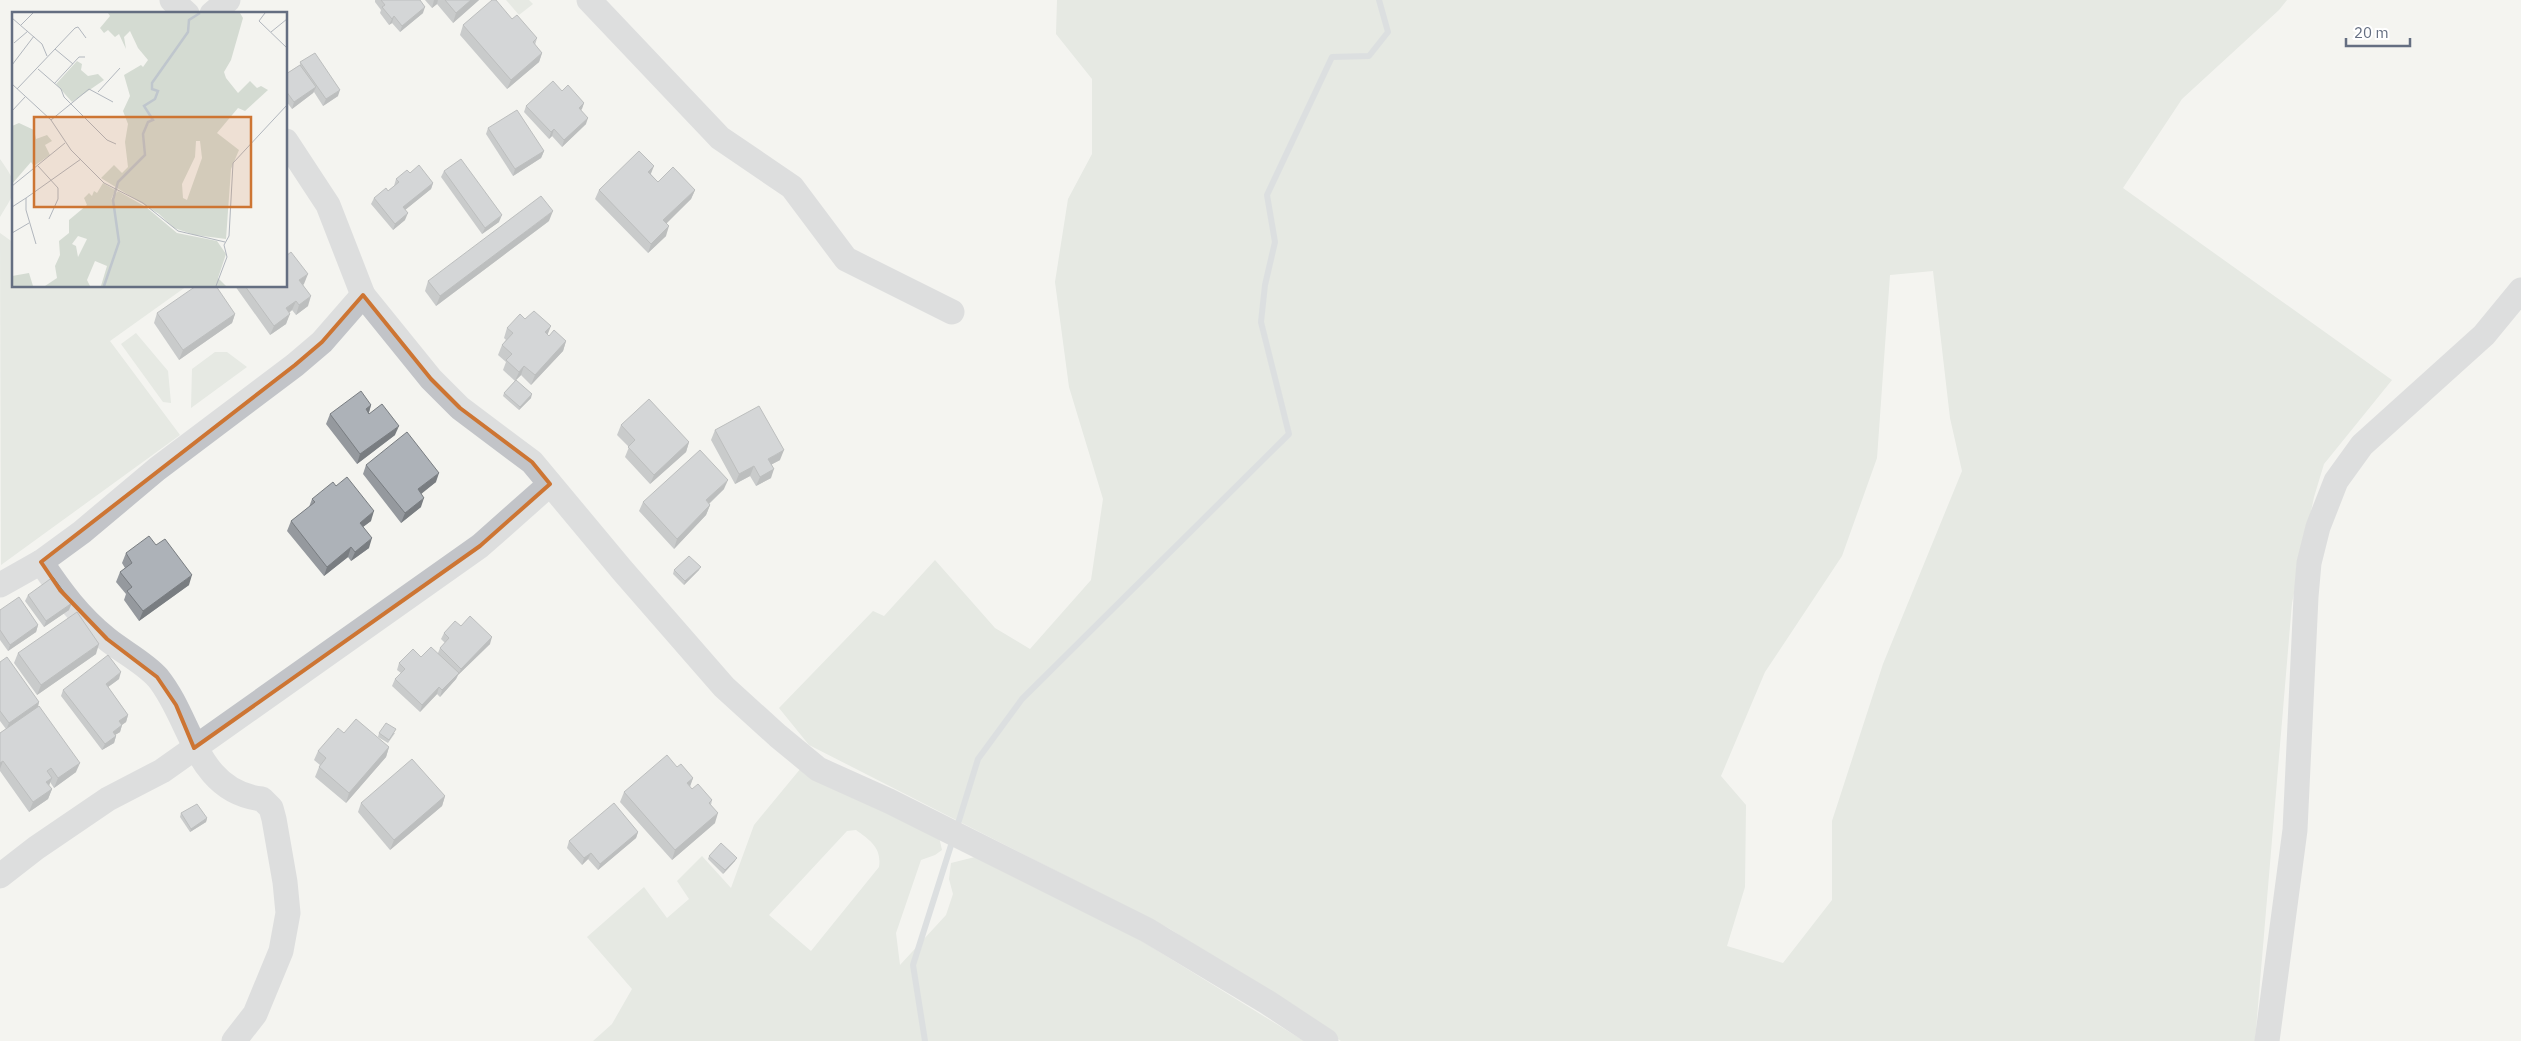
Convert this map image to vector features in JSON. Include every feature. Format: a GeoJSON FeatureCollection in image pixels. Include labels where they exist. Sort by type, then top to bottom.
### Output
{"type":"FeatureCollection","features":[{"type":"Feature","properties":{"kind":"street"},"geometry":{"type":"LineString","coordinates":[[172,0],[185,12]]}},
{"type":"Feature","properties":{"kind":"street"},"geometry":{"type":"LineString","coordinates":[[214,12],[228,0]]}},
{"type":"Feature","properties":{"kind":"street"},"geometry":{"type":"LineString","coordinates":[[589,0],[720,138],[792,187],[846,259],[952,312]]}},
{"type":"Feature","properties":{"kind":"street"},"geometry":{"type":"LineString","coordinates":[[288,144],[328,205],[363,295],[431,379],[460,408],[532,462],[724,687],[778,736],[818,769],[949,831],[1147,930],[1267,1002],[1326,1041]]}},
{"type":"Feature","properties":{"kind":"street"},"geometry":{"type":"LineString","coordinates":[[2267,1041],[2295,830],[2306,597],[2309,563],[2318,527],[2336,481],[2362,445],[2484,335],[2521,290]]}},
{"type":"Feature","properties":{"kind":"street"},"geometry":{"type":"LineString","coordinates":[[0,585],[41,562],[82,532],[157,469],[295,365],[322,342],[363,295]]}},
{"type":"Feature","properties":{"kind":"street"},"geometry":{"type":"LineString","coordinates":[[0,876],[36,848],[108,799],[162,771],[480,546],[550,484]]}},
{"type":"Feature","properties":{"kind":"street"},"geometry":{"type":"LineString","coordinates":[[41,562],[72,607],[107,639],[158,677],[176,705],[194,748],[217,777],[235,792],[248,797],[262,799],[271,808],[285,882],[288,914],[281,951],[255,1014],[234,1041]]}},
{"type":"Feature","properties":{"kind":"highlighted area"},"geometry":{"type":"Polygon","coordinates":[[[363,295],[431,379],[460,408],[532,462],[550,484],[480,546],[194,748],[176,705],[157,677],[107,639],[60,590],[41,562],[295,365],[322,342],[363,295]]]}},
{"type":"Feature","properties":{"kind":"shaded area"},"geometry":{"type":"Polygon","coordinates":[[[506,0],[529,0],[533,4],[519,15],[506,0]]]}},
{"type":"Feature","properties":{"kind":"shaded area"},"geometry":{"type":"Polygon","coordinates":[[[1057,0],[2287,0],[2279,10],[2182,99],[2123,188],[2392,380],[2324,464],[2314,497],[2292,603],[2255,1041],[1341,1041],[1170,929],[809,745],[779,708],[873,611],[884,616],[935,560],[995,628],[1030,649],[1091,580],[1103,499],[1069,387],[1055,282],[1068,199],[1092,154],[1092,79],[1056,34],[1057,0]],[[1933,271],[1890,275],[1877,458],[1842,556],[1765,672],[1721,776],[1746,805],[1745,887],[1727,946],[1783,963],[1832,900],[1832,821],[1883,664],[1962,471],[1950,418],[1933,271]]]}},
{"type":"Feature","properties":{"kind":"shaded area"},"geometry":{"type":"Polygon","coordinates":[[[0,159],[12,179],[12,196],[0,217],[0,159]]]}},
{"type":"Feature","properties":{"kind":"shaded area"},"geometry":{"type":"Polygon","coordinates":[[[0,233],[12,242],[12,288],[184,288],[110,341],[180,435],[1,565],[0,233]]]}},
{"type":"Feature","properties":{"kind":"shaded area"},"geometry":{"type":"Polygon","coordinates":[[[136,333],[168,371],[171,403],[163,402],[121,344],[136,333]]]}},
{"type":"Feature","properties":{"kind":"shaded area"},"geometry":{"type":"Polygon","coordinates":[[[215,352],[227,352],[247,367],[191,408],[192,369],[215,352]]]}},
{"type":"Feature","properties":{"kind":"shaded area"},"geometry":{"type":"Polygon","coordinates":[[[801,768],[939,837],[942,850],[935,855],[921,860],[896,933],[900,965],[946,915],[953,894],[949,879],[951,863],[975,857],[1132,935],[1304,1041],[593,1041],[612,1024],[632,989],[587,937],[644,887],[667,918],[689,899],[677,881],[702,856],[731,888],[754,825],[801,768]],[[856,830],[847,831],[769,915],[811,951],[879,867],[879,855],[874,845],[856,830]]]}},
{"type":"Feature","properties":{"kind":"building"},"geometry":{"type":"Polygon","coordinates":[[[381,0],[420,0],[425,7],[402,26],[394,16],[392,19],[382,7],[385,5],[381,0]]]}},
{"type":"Feature","properties":{"kind":"building"},"geometry":{"type":"Polygon","coordinates":[[[445,0],[471,0],[456,13],[445,0]]]}},
{"type":"Feature","properties":{"kind":"building"},"geometry":{"type":"Polygon","coordinates":[[[492,0],[496,0],[512,19],[517,15],[537,38],[533,42],[542,53],[511,80],[463,25],[492,0]]]}},
{"type":"Feature","properties":{"kind":"building"},"geometry":{"type":"Polygon","coordinates":[[[315,53],[340,90],[326,99],[300,62],[315,53]]]}},
{"type":"Feature","properties":{"kind":"building"},"geometry":{"type":"Polygon","coordinates":[[[300,65],[316,87],[294,102],[288,94],[288,73],[300,65]]]}},
{"type":"Feature","properties":{"kind":"building"},"geometry":{"type":"Polygon","coordinates":[[[553,81],[562,91],[568,85],[584,103],[579,108],[588,118],[564,140],[554,129],[551,132],[526,106],[553,81]]]}},
{"type":"Feature","properties":{"kind":"building"},"geometry":{"type":"Polygon","coordinates":[[[517,110],[544,151],[515,169],[488,128],[517,110]]]}},
{"type":"Feature","properties":{"kind":"building"},"geometry":{"type":"Polygon","coordinates":[[[639,151],[654,166],[648,172],[658,182],[673,167],[695,190],[663,220],[669,226],[651,244],[599,190],[639,151]]]}},
{"type":"Feature","properties":{"kind":"building"},"geometry":{"type":"Polygon","coordinates":[[[461,159],[502,215],[485,228],[444,171],[461,159]]]}},
{"type":"Feature","properties":{"kind":"building"},"geometry":{"type":"Polygon","coordinates":[[[419,165],[433,183],[403,207],[408,213],[395,224],[374,198],[386,188],[388,191],[399,182],[396,179],[407,170],[410,173],[419,165]]]}},
{"type":"Feature","properties":{"kind":"building"},"geometry":{"type":"Polygon","coordinates":[[[541,196],[553,211],[440,296],[428,281],[541,196]]]}},
{"type":"Feature","properties":{"kind":"building"},"geometry":{"type":"Polygon","coordinates":[[[291,252],[308,274],[299,280],[311,296],[299,305],[296,301],[286,308],[290,314],[274,326],[246,288],[288,288],[288,254],[291,252]]]}},
{"type":"Feature","properties":{"kind":"building"},"geometry":{"type":"Polygon","coordinates":[[[193,288],[217,288],[235,314],[183,350],[157,313],[193,288]]]}},
{"type":"Feature","properties":{"kind":"building"},"geometry":{"type":"Polygon","coordinates":[[[534,311],[551,326],[545,332],[549,336],[554,330],[566,341],[535,375],[524,366],[519,372],[506,360],[512,354],[502,345],[513,333],[507,328],[520,314],[525,319],[534,311]]]}},
{"type":"Feature","properties":{"kind":"building"},"geometry":{"type":"Polygon","coordinates":[[[516,380],[532,394],[520,407],[504,393],[516,380]]]}},
{"type":"Feature","properties":{"kind":"building"},"geometry":{"type":"Polygon","coordinates":[[[361,391],[371,405],[366,409],[369,414],[382,404],[399,426],[360,454],[330,414],[361,391]]]}},
{"type":"Feature","properties":{"kind":"building"},"geometry":{"type":"Polygon","coordinates":[[[649,399],[689,442],[654,475],[628,447],[635,440],[621,425],[649,399]]]}},
{"type":"Feature","properties":{"kind":"building"},"geometry":{"type":"Polygon","coordinates":[[[759,406],[784,450],[768,459],[774,469],[760,477],[754,466],[739,474],[715,430],[759,406]]]}},
{"type":"Feature","properties":{"kind":"building"},"geometry":{"type":"Polygon","coordinates":[[[407,432],[439,473],[418,489],[424,498],[405,513],[366,465],[407,432]]]}},
{"type":"Feature","properties":{"kind":"building"},"geometry":{"type":"Polygon","coordinates":[[[700,450],[728,480],[706,500],[710,505],[677,539],[643,502],[700,450]]]}},
{"type":"Feature","properties":{"kind":"building"},"geometry":{"type":"Polygon","coordinates":[[[347,477],[374,511],[360,523],[372,538],[355,552],[351,547],[327,567],[291,521],[315,502],[312,499],[333,482],[336,486],[347,477]]]}},
{"type":"Feature","properties":{"kind":"building"},"geometry":{"type":"Polygon","coordinates":[[[149,536],[156,545],[165,539],[192,575],[143,611],[127,591],[132,587],[120,572],[132,563],[126,553],[149,536]]]}},
{"type":"Feature","properties":{"kind":"building"},"geometry":{"type":"Polygon","coordinates":[[[689,556],[701,567],[685,581],[674,570],[689,556]]]}},
{"type":"Feature","properties":{"kind":"building"},"geometry":{"type":"Polygon","coordinates":[[[53,577],[72,603],[46,621],[28,595],[53,577]]]}},
{"type":"Feature","properties":{"kind":"building"},"geometry":{"type":"Polygon","coordinates":[[[19,597],[38,625],[10,645],[0,630],[0,610],[19,597]]]}},
{"type":"Feature","properties":{"kind":"building"},"geometry":{"type":"Polygon","coordinates":[[[77,612],[99,644],[41,685],[18,653],[77,612]]]}},
{"type":"Feature","properties":{"kind":"building"},"geometry":{"type":"Polygon","coordinates":[[[470,616],[492,637],[461,669],[440,648],[449,638],[444,633],[455,621],[461,626],[470,616]]]}},
{"type":"Feature","properties":{"kind":"building"},"geometry":{"type":"Polygon","coordinates":[[[431,647],[459,673],[442,690],[439,687],[422,705],[395,679],[405,669],[399,663],[413,649],[421,657],[431,647]]]}},
{"type":"Feature","properties":{"kind":"building"},"geometry":{"type":"Polygon","coordinates":[[[108,655],[121,672],[106,684],[128,715],[119,721],[122,725],[113,732],[116,736],[105,744],[63,690],[108,655]]]}},
{"type":"Feature","properties":{"kind":"building"},"geometry":{"type":"Polygon","coordinates":[[[7,657],[39,702],[9,723],[0,711],[0,662],[7,657]]]}},
{"type":"Feature","properties":{"kind":"building"},"geometry":{"type":"Polygon","coordinates":[[[39,706],[80,763],[58,778],[51,768],[47,771],[52,778],[46,782],[52,789],[33,802],[3,761],[0,763],[0,733],[39,706]]]}},
{"type":"Feature","properties":{"kind":"building"},"geometry":{"type":"Polygon","coordinates":[[[356,719],[389,747],[349,793],[319,767],[326,758],[318,751],[338,728],[344,733],[356,719]]]}},
{"type":"Feature","properties":{"kind":"building"},"geometry":{"type":"Polygon","coordinates":[[[386,723],[396,729],[389,740],[379,733],[386,723]]]}},
{"type":"Feature","properties":{"kind":"building"},"geometry":{"type":"Polygon","coordinates":[[[667,755],[677,767],[681,764],[693,778],[687,783],[692,789],[698,784],[712,800],[709,803],[718,813],[675,850],[624,792],[667,755]]]}},
{"type":"Feature","properties":{"kind":"building"},"geometry":{"type":"Polygon","coordinates":[[[412,759],[445,796],[394,840],[361,803],[412,759]]]}},
{"type":"Feature","properties":{"kind":"building"},"geometry":{"type":"Polygon","coordinates":[[[614,803],[638,832],[600,864],[591,853],[584,858],[569,841],[614,803]]]}},
{"type":"Feature","properties":{"kind":"building"},"geometry":{"type":"Polygon","coordinates":[[[197,804],[207,818],[191,829],[181,813],[197,804]]]}},
{"type":"Feature","properties":{"kind":"building"},"geometry":{"type":"Polygon","coordinates":[[[721,843],[737,858],[725,870],[709,856],[721,843]]]}},
{"type":"Feature","properties":{"kind":"waterway"},"geometry":{"type":"LineString","coordinates":[[956,830],[978,759],[1022,699],[1289,434],[1261,322],[1265,285],[1275,242],[1267,195],[1332,57],[1369,56],[1388,32],[1379,0]]}},
{"type":"Feature","properties":{"kind":"waterway"},"geometry":{"type":"LineString","coordinates":[[925,1041],[913,965],[953,839]]}}]}
